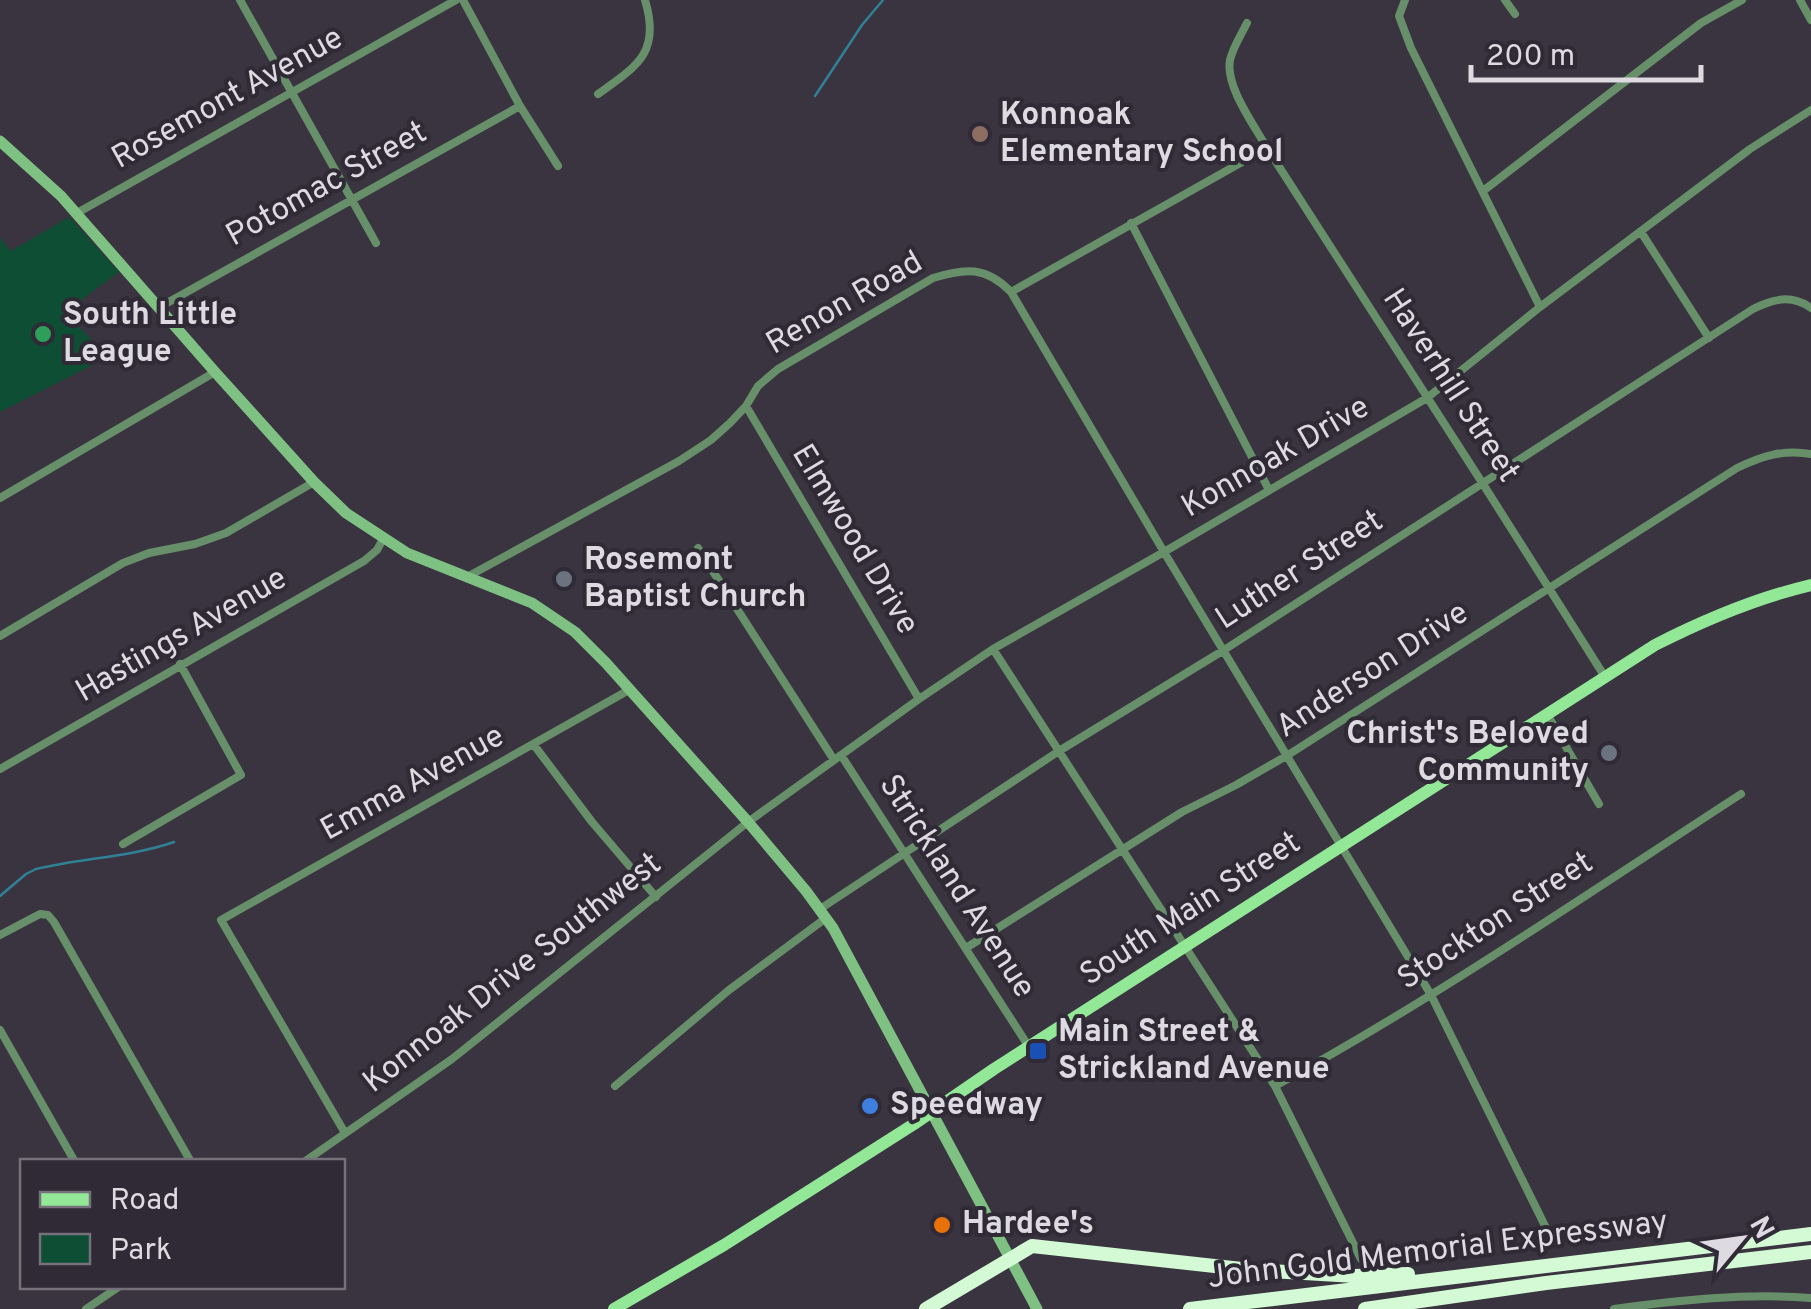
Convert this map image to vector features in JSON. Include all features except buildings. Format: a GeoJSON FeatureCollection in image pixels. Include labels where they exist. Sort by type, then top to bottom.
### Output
{"type":"FeatureCollection","features":[{"type":"Feature","properties":{"kind":"highway","name":"John Gold Memorial Expressway"},"geometry":{"type":"LineString","coordinates":[[1190,1309],[1811,1234]]}},
{"type":"Feature","properties":{"kind":"highway"},"geometry":{"type":"LineString","coordinates":[[926,1309],[1032,1246],[1040,1245],[1251,1270],[1355,1276],[1514,1270]]}},
{"type":"Feature","properties":{"kind":"highway","name":"John Gold Memorial Expressway"},"geometry":{"type":"LineString","coordinates":[[1365,1309],[1811,1252]]}},
{"type":"Feature","properties":{"kind":"highway"},"geometry":{"type":"LineString","coordinates":[[1390,1309],[1546,1283]]}},
{"type":"Feature","properties":{"kind":"main road"},"geometry":{"type":"LineString","coordinates":[[0,141],[77,213],[215,372],[346,514],[407,553],[532,603],[559,620],[593,650],[748,822],[823,914],[854,965],[1037,1309]]}},
{"type":"Feature","properties":{"kind":"main road","name":"South Main Street"},"geometry":{"type":"LineString","coordinates":[[614,1309],[724,1245],[1604,677],[1719,614],[1811,585]]}},
{"type":"Feature","properties":{"kind":"street"},"geometry":{"type":"LineString","coordinates":[[240,0],[376,243]]}},
{"type":"Feature","properties":{"kind":"street"},"geometry":{"type":"LineString","coordinates":[[460,0],[558,166]]}},
{"type":"Feature","properties":{"kind":"street","name":"Rosemont Avenue"},"geometry":{"type":"LineString","coordinates":[[77,213],[460,0]]}},
{"type":"Feature","properties":{"kind":"street"},"geometry":{"type":"LineString","coordinates":[[598,94],[644,56],[650,28],[645,0]]}},
{"type":"Feature","properties":{"kind":"street"},"geometry":{"type":"LineString","coordinates":[[1404,0],[1399,16],[1411,48],[1540,307]]}},
{"type":"Feature","properties":{"kind":"street"},"geometry":{"type":"LineString","coordinates":[[1504,0],[1515,14]]}},
{"type":"Feature","properties":{"kind":"street"},"geometry":{"type":"LineString","coordinates":[[1483,191],[1701,23],[1742,0]]}},
{"type":"Feature","properties":{"kind":"street"},"geometry":{"type":"LineString","coordinates":[[1800,0],[1811,20]]}},
{"type":"Feature","properties":{"kind":"street","name":"Haverhill Street"},"geometry":{"type":"LineString","coordinates":[[1246,23],[1232,52],[1229,69],[1232,83],[1266,148],[1604,677]]}},
{"type":"Feature","properties":{"kind":"street","name":"Potomac Street"},"geometry":{"type":"LineString","coordinates":[[158,308],[520,106]]}},
{"type":"Feature","properties":{"kind":"street","name":"Konnoak Drive"},"geometry":{"type":"LineString","coordinates":[[748,822],[993,648],[1427,398],[1540,307],[1750,149],[1811,110]]}},
{"type":"Feature","properties":{"kind":"street"},"geometry":{"type":"LineString","coordinates":[[1266,148],[1011,292],[1431,995],[1550,1234]]}},
{"type":"Feature","properties":{"kind":"street"},"geometry":{"type":"LineString","coordinates":[[1131,223],[1269,490]]}},
{"type":"Feature","properties":{"kind":"street"},"geometry":{"type":"LineString","coordinates":[[1641,232],[1708,338]]}},
{"type":"Feature","properties":{"kind":"street","name":"Renon Road"},"geometry":{"type":"LineString","coordinates":[[467,577],[679,461],[711,440],[778,369],[934,278],[960,270],[984,274],[1011,292]]}},
{"type":"Feature","properties":{"kind":"street","name":"Luther Street"},"geometry":{"type":"LineString","coordinates":[[615,1086],[728,990],[904,851],[1753,309],[1776,300],[1794,299],[1811,308]]}},
{"type":"Feature","properties":{"kind":"street"},"geometry":{"type":"LineString","coordinates":[[0,498],[215,372]]}},
{"type":"Feature","properties":{"kind":"street","name":"Elmwood Drive"},"geometry":{"type":"LineString","coordinates":[[746,406],[919,698]]}},
{"type":"Feature","properties":{"kind":"street","name":"Anderson Drive"},"geometry":{"type":"LineString","coordinates":[[966,948],[1182,812],[1288,755],[1737,468],[1770,454],[1811,454]]}},
{"type":"Feature","properties":{"kind":"street"},"geometry":{"type":"LineString","coordinates":[[0,636],[123,563],[226,533],[314,482]]}},
{"type":"Feature","properties":{"kind":"street","name":"Hastings Avenue"},"geometry":{"type":"LineString","coordinates":[[0,769],[364,561],[383,540]]}},
{"type":"Feature","properties":{"kind":"street","name":"Strickland Avenue"},"geometry":{"type":"LineString","coordinates":[[698,548],[837,758],[904,851],[1029,1047]]}},
{"type":"Feature","properties":{"kind":"street"},"geometry":{"type":"LineString","coordinates":[[993,648],[1276,1086],[1361,1259]]}},
{"type":"Feature","properties":{"kind":"street"},"geometry":{"type":"LineString","coordinates":[[123,844],[241,775],[180,664]]}},
{"type":"Feature","properties":{"kind":"street","name":"Emma Avenue"},"geometry":{"type":"LineString","coordinates":[[345,1133],[220,920],[629,690]]}},
{"type":"Feature","properties":{"kind":"street"},"geometry":{"type":"LineString","coordinates":[[1547,714],[1598,804]]}},
{"type":"Feature","properties":{"kind":"street"},"geometry":{"type":"LineString","coordinates":[[534,745],[656,897]]}},
{"type":"Feature","properties":{"kind":"street","name":"Stockton Street"},"geometry":{"type":"LineString","coordinates":[[1276,1086],[1431,995],[1740,794]]}},
{"type":"Feature","properties":{"kind":"street","name":"Konnoak Drive Southwest"},"geometry":{"type":"LineString","coordinates":[[308,1159],[452,1059],[748,822]]}},
{"type":"Feature","properties":{"kind":"street"},"geometry":{"type":"LineString","coordinates":[[0,934],[40,914],[48,915],[54,922],[189,1159]]}},
{"type":"Feature","properties":{"kind":"street"},"geometry":{"type":"LineString","coordinates":[[0,1030],[72,1159]]}},
{"type":"Feature","properties":{"kind":"street"},"geometry":{"type":"LineString","coordinates":[[86,1309],[116,1289]]}},
{"type":"Feature","properties":{"kind":"street"},"geometry":{"type":"LineString","coordinates":[[1614,1309],[1687,1299],[1769,1295],[1811,1298]]}},
{"type":"Feature","properties":{"kind":"green space","name":"South Little League"},"geometry":{"type":"Polygon","coordinates":[[[69,217],[119,272],[65,312],[108,357],[0,412],[0,238],[11,251],[69,217]]]}},
{"type":"Feature","properties":{"kind":"waterway"},"geometry":{"type":"LineString","coordinates":[[815,96],[883,0]]}},
{"type":"Feature","properties":{"kind":"waterway"},"geometry":{"type":"LineString","coordinates":[[0,896],[36,869],[174,842]]}},
{"type":"Feature","properties":{"kind":"place","name":"Konnoak Elementary School"},"geometry":{"type":"Point","coordinates":[980,134]}},
{"type":"Feature","properties":{"kind":"place","name":"South Little League"},"geometry":{"type":"Point","coordinates":[43,334]}},
{"type":"Feature","properties":{"kind":"place","name":"Rosemont Baptist Church"},"geometry":{"type":"Point","coordinates":[564,579]}},
{"type":"Feature","properties":{"kind":"place","name":"Christ's Beloved Community"},"geometry":{"type":"Point","coordinates":[1609,753]}},
{"type":"Feature","properties":{"kind":"place","name":"Main Street & Strickland Avenue"},"geometry":{"type":"Point","coordinates":[1038,1051]}},
{"type":"Feature","properties":{"kind":"place","name":"Speedway"},"geometry":{"type":"Point","coordinates":[870,1106]}},
{"type":"Feature","properties":{"kind":"place","name":"Hardee's"},"geometry":{"type":"Point","coordinates":[942,1225]}}]}
